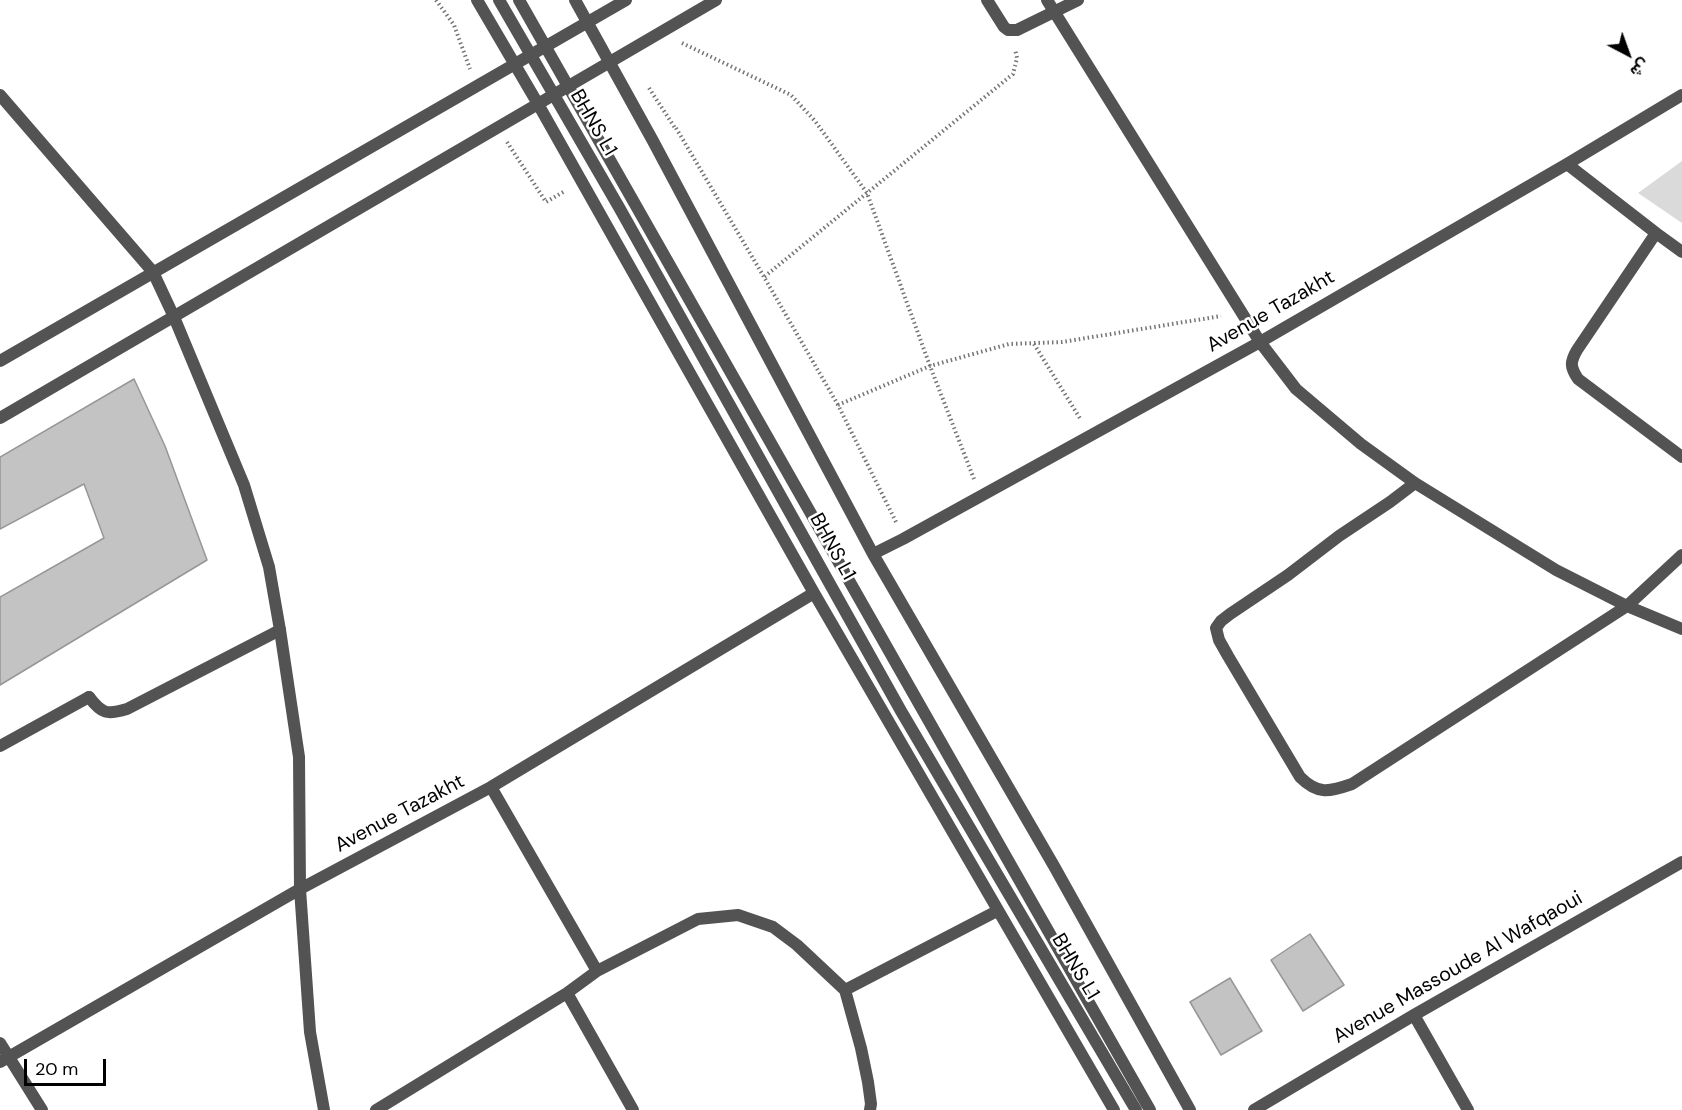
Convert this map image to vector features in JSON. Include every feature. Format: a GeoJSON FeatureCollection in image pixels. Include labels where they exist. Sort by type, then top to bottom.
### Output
{"type":"FeatureCollection","features":[{"type":"Feature","properties":{"kind":"street"},"geometry":{"type":"LineString","coordinates":[[477,0],[814,593],[1113,1110]]}},
{"type":"Feature","properties":{"kind":"street","name":"BHNS L1"},"geometry":{"type":"LineString","coordinates":[[499,0],[626,220],[901,711],[1136,1110]]}},
{"type":"Feature","properties":{"kind":"street","name":"BHNS L1"},"geometry":{"type":"LineString","coordinates":[[519,0],[1150,1110]]}},
{"type":"Feature","properties":{"kind":"street"},"geometry":{"type":"LineString","coordinates":[[574,0],[610,61],[873,554],[1054,866],[1190,1110]]}},
{"type":"Feature","properties":{"kind":"street"},"geometry":{"type":"LineString","coordinates":[[0,361],[626,0]]}},
{"type":"Feature","properties":{"kind":"street"},"geometry":{"type":"LineString","coordinates":[[0,418],[716,0]]}},
{"type":"Feature","properties":{"kind":"street"},"geometry":{"type":"LineString","coordinates":[[987,0],[1004,27],[1011,31],[1078,0]]}},
{"type":"Feature","properties":{"kind":"street"},"geometry":{"type":"LineString","coordinates":[[1047,0],[1260,342],[1296,389],[1361,444],[1415,483],[1556,570],[1627,606],[1682,630]]}},
{"type":"Feature","properties":{"kind":"street","name":"Avenue Tazakht"},"geometry":{"type":"LineString","coordinates":[[873,554],[1260,342],[1682,95]]}},
{"type":"Feature","properties":{"kind":"street"},"geometry":{"type":"LineString","coordinates":[[0,96],[153,272],[174,316],[244,485],[268,567],[299,757],[300,889],[309,1032],[324,1110]]}},
{"type":"Feature","properties":{"kind":"street"},"geometry":{"type":"LineString","coordinates":[[1567,164],[1682,252]]}},
{"type":"Feature","properties":{"kind":"street"},"geometry":{"type":"LineString","coordinates":[[1656,233],[1587,334],[1571,364],[1578,379],[1682,457]]}},
{"type":"Feature","properties":{"kind":"street"},"geometry":{"type":"LineString","coordinates":[[1415,483],[1230,614],[1216,628],[1219,640],[1228,656],[1300,777],[1309,786],[1318,790],[1332,791],[1352,784],[1627,606],[1682,555]]}},
{"type":"Feature","properties":{"kind":"street","name":"Avenue Tazakht"},"geometry":{"type":"LineString","coordinates":[[4,1060],[300,889],[491,787],[814,593]]}},
{"type":"Feature","properties":{"kind":"street"},"geometry":{"type":"LineString","coordinates":[[0,746],[89,698],[99,709],[107,713],[127,709],[280,630]]}},
{"type":"Feature","properties":{"kind":"street"},"geometry":{"type":"LineString","coordinates":[[491,787],[597,971]]}},
{"type":"Feature","properties":{"kind":"street","name":"Avenue Massoude Al Wafqaoui"},"geometry":{"type":"LineString","coordinates":[[1254,1110],[1682,862]]}},
{"type":"Feature","properties":{"kind":"street"},"geometry":{"type":"LineString","coordinates":[[845,990],[997,911]]}},
{"type":"Feature","properties":{"kind":"street"},"geometry":{"type":"LineString","coordinates":[[376,1110],[567,993],[597,971],[698,919],[738,915],[773,927],[797,945],[845,990],[861,1048],[868,1082],[870,1110]]}},
{"type":"Feature","properties":{"kind":"street"},"geometry":{"type":"LineString","coordinates":[[567,993],[633,1110]]}},
{"type":"Feature","properties":{"kind":"street"},"geometry":{"type":"LineString","coordinates":[[1414,1016],[1468,1110]]}},
{"type":"Feature","properties":{"kind":"street"},"geometry":{"type":"LineString","coordinates":[[0,1043],[4,1060],[42,1110]]}},
{"type":"Feature","properties":{"kind":"path"},"geometry":{"type":"LineString","coordinates":[[436,0],[454,25],[477,87]]}},
{"type":"Feature","properties":{"kind":"path"},"geometry":{"type":"LineString","coordinates":[[764,277],[1013,74],[1017,58],[1011,31]]}},
{"type":"Feature","properties":{"kind":"path"},"geometry":{"type":"LineString","coordinates":[[660,32],[791,95],[815,121],[867,193],[980,497]]}},
{"type":"Feature","properties":{"kind":"path"},"geometry":{"type":"LineString","coordinates":[[497,127],[546,202],[581,181]]}},
{"type":"Feature","properties":{"kind":"path"},"geometry":{"type":"LineString","coordinates":[[676,128],[838,405],[892,512],[903,539]]}},
{"type":"Feature","properties":{"kind":"path"},"geometry":{"type":"LineString","coordinates":[[838,405],[930,366],[1009,344],[1062,342],[1242,312]]}},
{"type":"Feature","properties":{"kind":"path"},"geometry":{"type":"LineString","coordinates":[[1034,344],[1090,435]]}},
{"type":"Feature","properties":{"kind":"shaded area"},"geometry":{"type":"Polygon","coordinates":[[[1682,161],[1682,223],[1638,193],[1682,161]]]}},
{"type":"Feature","properties":{"kind":"building"},"geometry":{"type":"Polygon","coordinates":[[[134,379],[165,446],[207,560],[0,685],[0,597],[104,538],[84,484],[0,529],[0,457],[134,379]]]}},
{"type":"Feature","properties":{"kind":"building"},"geometry":{"type":"Polygon","coordinates":[[[1310,934],[1344,985],[1303,1011],[1271,960],[1310,934]]]}},
{"type":"Feature","properties":{"kind":"building"},"geometry":{"type":"Polygon","coordinates":[[[1230,978],[1262,1031],[1221,1055],[1190,1002],[1230,978]]]}}]}
